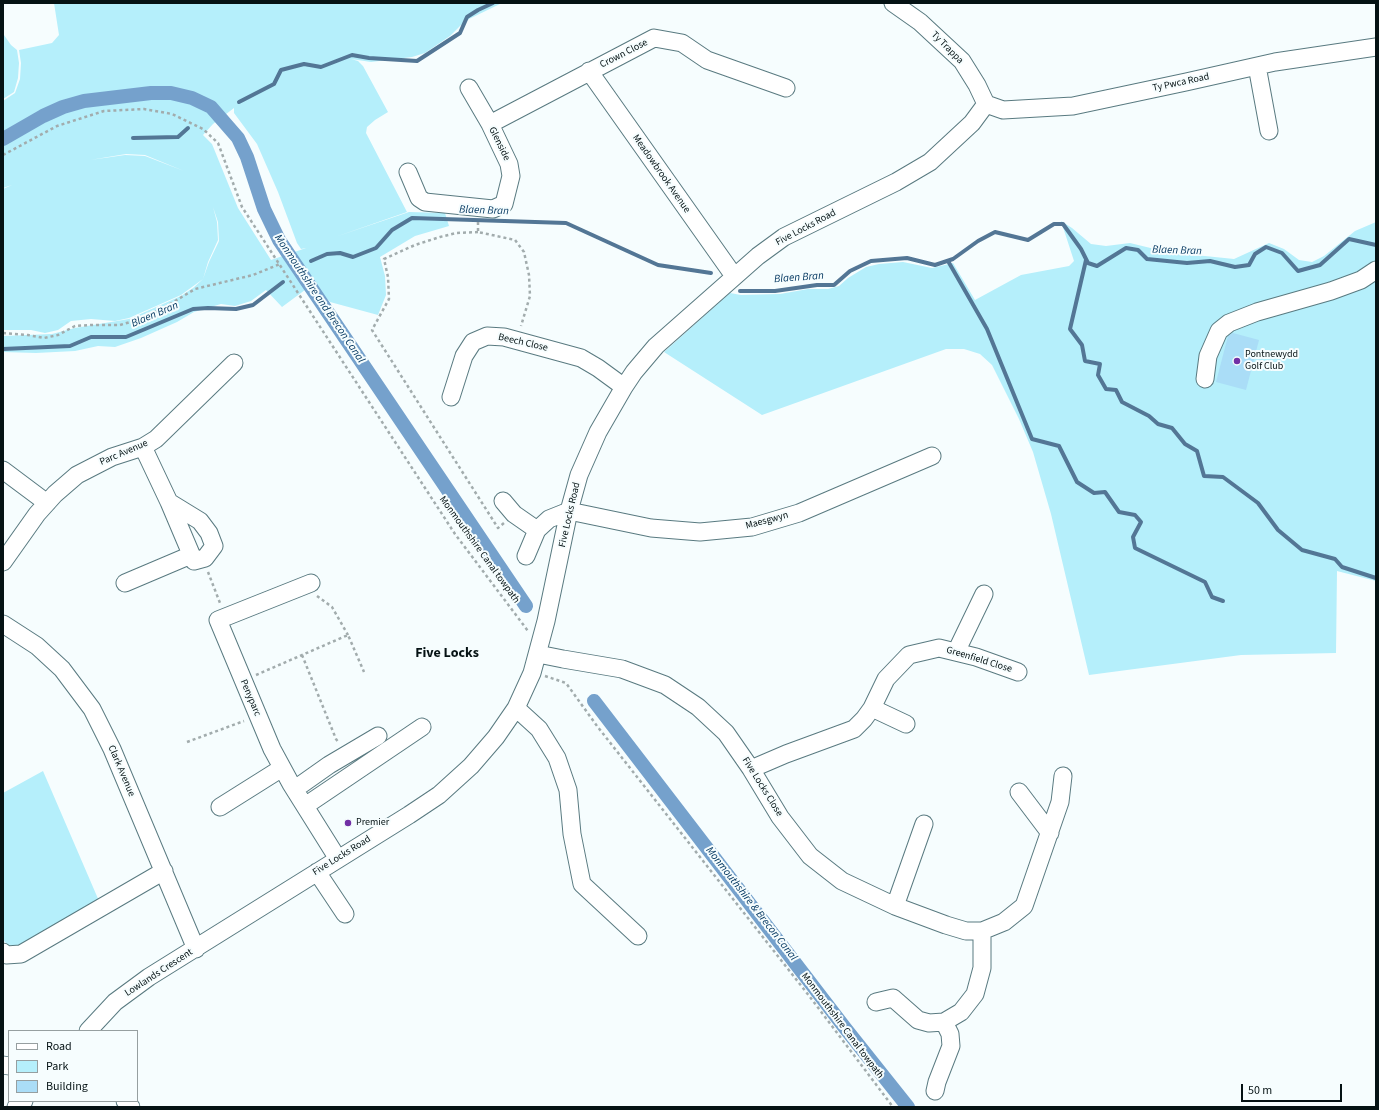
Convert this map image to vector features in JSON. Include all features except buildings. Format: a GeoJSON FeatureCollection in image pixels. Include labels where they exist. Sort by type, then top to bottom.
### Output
{"type":"FeatureCollection","features":[{"type":"Feature","properties":{"kind":"street","name":"Ty Trappa"},"geometry":{"type":"LineString","coordinates":[[893,3],[920,22],[962,61],[977,85],[986,104]]}},
{"type":"Feature","properties":{"kind":"street","name":"Crown Close"},"geometry":{"type":"LineString","coordinates":[[490,124],[654,38],[682,43],[707,60],[786,88]]}},
{"type":"Feature","properties":{"kind":"street","name":"Ty Pwca Road"},"geometry":{"type":"LineString","coordinates":[[986,104],[1003,110],[1073,106],[1275,62],[1376,47]]}},
{"type":"Feature","properties":{"kind":"street"},"geometry":{"type":"LineString","coordinates":[[1257,66],[1269,131]]}},
{"type":"Feature","properties":{"kind":"street","name":"Meadowbrook Avenue"},"geometry":{"type":"LineString","coordinates":[[589,71],[734,276]]}},
{"type":"Feature","properties":{"kind":"street","name":"Glenside"},"geometry":{"type":"LineString","coordinates":[[408,172],[419,198],[425,202],[493,209],[504,204],[511,176],[509,164],[490,124],[469,88]]}},
{"type":"Feature","properties":{"kind":"street","name":"Five Locks Road"},"geometry":{"type":"LineString","coordinates":[[196,949],[440,795],[471,766],[496,737],[516,708],[532,673],[546,622],[569,511],[579,475],[598,432],[624,387],[656,346],[758,256],[784,237],[896,182],[930,162],[972,123],[986,104]]}},
{"type":"Feature","properties":{"kind":"street"},"geometry":{"type":"LineString","coordinates":[[1204,379],[1208,356],[1219,331],[1229,323],[1257,312],[1331,291],[1361,280],[1376,270]]}},
{"type":"Feature","properties":{"kind":"street","name":"Beech Close"},"geometry":{"type":"LineString","coordinates":[[451,396],[464,356],[473,342],[487,336],[504,337],[581,358],[598,368],[624,387]]}},
{"type":"Feature","properties":{"kind":"street","name":"Parc Avenue"},"geometry":{"type":"LineString","coordinates":[[3,562],[37,514],[55,494],[77,475],[112,457],[143,447],[156,439],[234,363]]}},
{"type":"Feature","properties":{"kind":"street"},"geometry":{"type":"LineString","coordinates":[[143,447],[197,557]]}},
{"type":"Feature","properties":{"kind":"street","name":"Maesgwyn"},"geometry":{"type":"LineString","coordinates":[[569,511],[651,528],[700,532],[752,527],[799,512],[932,456]]}},
{"type":"Feature","properties":{"kind":"street"},"geometry":{"type":"LineString","coordinates":[[3,470],[47,503]]}},
{"type":"Feature","properties":{"kind":"street"},"geometry":{"type":"LineString","coordinates":[[503,501],[514,514],[537,530]]}},
{"type":"Feature","properties":{"kind":"street"},"geometry":{"type":"LineString","coordinates":[[125,583],[197,557],[205,558],[214,546],[209,533],[200,521],[169,502]]}},
{"type":"Feature","properties":{"kind":"street"},"geometry":{"type":"LineString","coordinates":[[526,556],[537,530],[549,519],[569,511]]}},
{"type":"Feature","properties":{"kind":"street"},"geometry":{"type":"LineString","coordinates":[[225,617],[308,584]]}},
{"type":"Feature","properties":{"kind":"street"},"geometry":{"type":"LineString","coordinates":[[956,652],[984,594]]}},
{"type":"Feature","properties":{"kind":"street","name":"Penyparc"},"geometry":{"type":"LineString","coordinates":[[225,617],[218,620],[272,749],[282,768],[338,859]]}},
{"type":"Feature","properties":{"kind":"street","name":"Clark Avenue"},"geometry":{"type":"LineString","coordinates":[[3,624],[37,646],[62,669],[92,709],[112,749],[196,949]]}},
{"type":"Feature","properties":{"kind":"street","name":"Greenfield Close"},"geometry":{"type":"LineString","coordinates":[[751,769],[786,754],[854,729],[872,708],[886,679],[909,656],[939,648],[976,657],[1018,672]]}},
{"type":"Feature","properties":{"kind":"street","name":"Five Locks Close"},"geometry":{"type":"LineString","coordinates":[[538,654],[622,670],[665,685],[698,707],[726,733],[751,769],[780,817],[810,856],[842,881],[895,906],[966,931],[982,931],[1004,922],[1024,906],[1060,802],[1063,776]]}},
{"type":"Feature","properties":{"kind":"street"},"geometry":{"type":"LineString","coordinates":[[516,708],[539,729],[557,758],[568,790],[572,834],[582,884],[638,936]]}},
{"type":"Feature","properties":{"kind":"street"},"geometry":{"type":"LineString","coordinates":[[872,708],[906,724]]}},
{"type":"Feature","properties":{"kind":"street"},"geometry":{"type":"LineString","coordinates":[[305,806],[422,727]]}},
{"type":"Feature","properties":{"kind":"street"},"geometry":{"type":"LineString","coordinates":[[295,789],[349,753],[378,736]]}},
{"type":"Feature","properties":{"kind":"street"},"geometry":{"type":"LineString","coordinates":[[220,807],[282,768]]}},
{"type":"Feature","properties":{"kind":"street"},"geometry":{"type":"LineString","coordinates":[[1019,792],[1050,833]]}},
{"type":"Feature","properties":{"kind":"street"},"geometry":{"type":"LineString","coordinates":[[895,906],[924,824]]}},
{"type":"Feature","properties":{"kind":"street"},"geometry":{"type":"LineString","coordinates":[[3,952],[6,955],[21,954],[164,871]]}},
{"type":"Feature","properties":{"kind":"street"},"geometry":{"type":"LineString","coordinates":[[317,872],[345,914]]}},
{"type":"Feature","properties":{"kind":"street"},"geometry":{"type":"LineString","coordinates":[[876,1002],[893,998],[918,1020],[929,1023],[944,1022],[961,1012],[976,994],[982,968],[982,931]]}},
{"type":"Feature","properties":{"kind":"street","name":"Lowlands Crescent"},"geometry":{"type":"LineString","coordinates":[[89,1030],[115,1002],[149,977],[196,949]]}},
{"type":"Feature","properties":{"kind":"street"},"geometry":{"type":"LineString","coordinates":[[935,1091],[951,1046],[950,1034],[944,1022]]}},
{"type":"Feature","properties":{"kind":"path","name":"Monmouthshire Canal towpath"},"geometry":{"type":"LineString","coordinates":[[3,155],[57,126],[104,111],[144,109],[172,114],[203,129],[218,143],[242,207],[455,534],[531,635]]}},
{"type":"Feature","properties":{"kind":"path"},"geometry":{"type":"LineString","coordinates":[[478,225],[478,232]]}},
{"type":"Feature","properties":{"kind":"path"},"geometry":{"type":"LineString","coordinates":[[514,514],[498,528],[372,330],[389,299],[388,277],[384,259],[415,245],[456,233],[478,232],[515,240],[524,252],[529,275],[530,296],[516,340]]}},
{"type":"Feature","properties":{"kind":"path"},"geometry":{"type":"LineString","coordinates":[[3,333],[44,338],[58,335],[74,326],[120,325],[137,320],[162,309],[195,289],[253,275],[280,264]]}},
{"type":"Feature","properties":{"kind":"path"},"geometry":{"type":"LineString","coordinates":[[197,557],[225,617]]}},
{"type":"Feature","properties":{"kind":"path"},"geometry":{"type":"LineString","coordinates":[[308,584],[332,607],[348,635],[364,672]]}},
{"type":"Feature","properties":{"kind":"path"},"geometry":{"type":"LineString","coordinates":[[243,680],[348,635]]}},
{"type":"Feature","properties":{"kind":"path"},"geometry":{"type":"LineString","coordinates":[[302,655],[336,739],[349,753]]}},
{"type":"Feature","properties":{"kind":"path","name":"Monmouthshire Canal towpath"},"geometry":{"type":"LineString","coordinates":[[532,673],[566,683],[597,726],[806,991],[893,1107]]}},
{"type":"Feature","properties":{"kind":"path"},"geometry":{"type":"LineString","coordinates":[[187,742],[258,715]]}},
{"type":"Feature","properties":{"kind":"green space"},"geometry":{"type":"Polygon","coordinates":[[[54,3],[502,3],[469,19],[450,36],[425,53],[412,57],[371,62],[351,59],[358,61],[363,66],[388,112],[367,127],[366,133],[407,212],[335,237],[409,212],[445,213],[449,226],[415,236],[380,257],[385,276],[386,295],[378,315],[330,302],[313,284],[282,307],[266,290],[251,301],[235,306],[221,304],[194,312],[177,322],[141,338],[115,347],[98,346],[75,351],[36,353],[3,352],[3,336],[52,334],[75,328],[129,319],[181,296],[203,279],[181,295],[129,318],[115,321],[91,319],[71,321],[58,330],[45,333],[31,330],[3,330],[3,189],[12,185],[3,188],[3,101],[15,93],[20,79],[21,63],[19,50],[52,43],[59,35],[54,3]],[[234,108],[213,124],[203,135],[212,144],[238,208],[271,260],[306,248],[301,249],[297,243],[278,192],[257,144],[234,113],[234,108]],[[126,154],[90,160],[125,155],[145,156],[184,171],[145,155],[126,154]],[[213,207],[217,222],[218,240],[208,262],[203,279],[219,241],[218,222],[213,207]]]}},
{"type":"Feature","properties":{"kind":"green space"},"geometry":{"type":"Polygon","coordinates":[[[3,29],[4,35],[11,45],[17,50],[19,63],[18,78],[14,92],[3,99],[3,29]]]}},
{"type":"Feature","properties":{"kind":"green space"},"geometry":{"type":"Polygon","coordinates":[[[1061,221],[1091,244],[1106,246],[1130,243],[1175,254],[1234,259],[1269,243],[1284,249],[1299,260],[1312,262],[1324,256],[1355,231],[1376,222],[1376,581],[1337,571],[1336,653],[1241,655],[1089,675],[1051,514],[1033,452],[1019,419],[992,365],[980,354],[964,349],[946,349],[762,415],[664,352],[730,293],[741,295],[780,294],[808,289],[828,289],[839,286],[848,278],[866,267],[879,264],[903,262],[932,268],[953,263],[975,300],[1021,275],[1069,266],[1074,261],[1061,221]]]}},
{"type":"Feature","properties":{"kind":"green space"},"geometry":{"type":"Polygon","coordinates":[[[43,771],[99,901],[22,946],[8,945],[3,940],[3,793],[43,771]]]}},
{"type":"Feature","properties":{"kind":"waterway"},"geometry":{"type":"LineString","coordinates":[[239,102],[274,84],[281,70],[304,64],[321,67],[352,55],[369,58],[417,61],[460,33],[467,17],[493,3]]}},
{"type":"Feature","properties":{"kind":"waterway","name":"Monmouthshire and Brecon Canal"},"geometry":{"type":"LineString","coordinates":[[3,139],[43,116],[63,107],[84,101],[151,93],[171,93],[192,98],[211,107],[238,138],[247,157],[264,209],[279,240],[526,606]]}},
{"type":"Feature","properties":{"kind":"waterway"},"geometry":{"type":"LineString","coordinates":[[133,138],[178,137],[188,128]]}},
{"type":"Feature","properties":{"kind":"waterway","name":"Blaen Bran"},"geometry":{"type":"LineString","coordinates":[[311,261],[327,254],[340,253],[353,257],[376,248],[392,230],[412,218],[566,223],[658,265],[711,273]]}},
{"type":"Feature","properties":{"kind":"waterway","name":"Blaen Bran"},"geometry":{"type":"LineString","coordinates":[[740,291],[775,291],[817,285],[834,285],[850,271],[871,261],[907,258],[935,265],[953,259],[978,241],[995,232],[1028,240],[1054,224],[1063,224],[1081,249],[1088,263],[1097,266],[1126,248],[1138,250],[1147,259],[1187,263],[1210,261],[1235,267],[1249,265],[1255,254],[1266,247],[1282,253],[1298,271],[1320,265],[1349,239],[1376,245]]}},
{"type":"Feature","properties":{"kind":"waterway"},"geometry":{"type":"LineString","coordinates":[[1086,260],[1070,329],[1082,345],[1085,361],[1100,364],[1098,375],[1106,389],[1116,390],[1122,402],[1149,416],[1158,424],[1172,428],[1185,444],[1197,451],[1204,476],[1223,477],[1258,503],[1278,530],[1302,550],[1335,559],[1342,567],[1376,578]]}},
{"type":"Feature","properties":{"kind":"waterway"},"geometry":{"type":"LineString","coordinates":[[948,261],[987,329],[1032,439],[1059,446],[1077,482],[1094,493],[1105,492],[1119,512],[1135,515],[1141,522],[1133,537],[1135,548],[1205,582],[1212,597],[1223,601]]}},
{"type":"Feature","properties":{"kind":"waterway","name":"Blaen Bran"},"geometry":{"type":"LineString","coordinates":[[3,349],[70,346],[91,337],[126,337],[193,309],[236,309],[253,305],[283,282]]}},
{"type":"Feature","properties":{"kind":"waterway","name":"Monmouthshire & Brecon Canal"},"geometry":{"type":"LineString","coordinates":[[594,701],[845,1028],[908,1107]]}},
{"type":"Feature","properties":{"kind":"place","name":"Pontnewydd Golf Club"},"geometry":{"type":"Point","coordinates":[1237,361]}},
{"type":"Feature","properties":{"kind":"place","name":"Premier"},"geometry":{"type":"Point","coordinates":[348,823]}},
{"type":"Feature","properties":{"kind":"district","name":"Five Locks"},"geometry":{"type":"Point","coordinates":[447,654]}}]}
